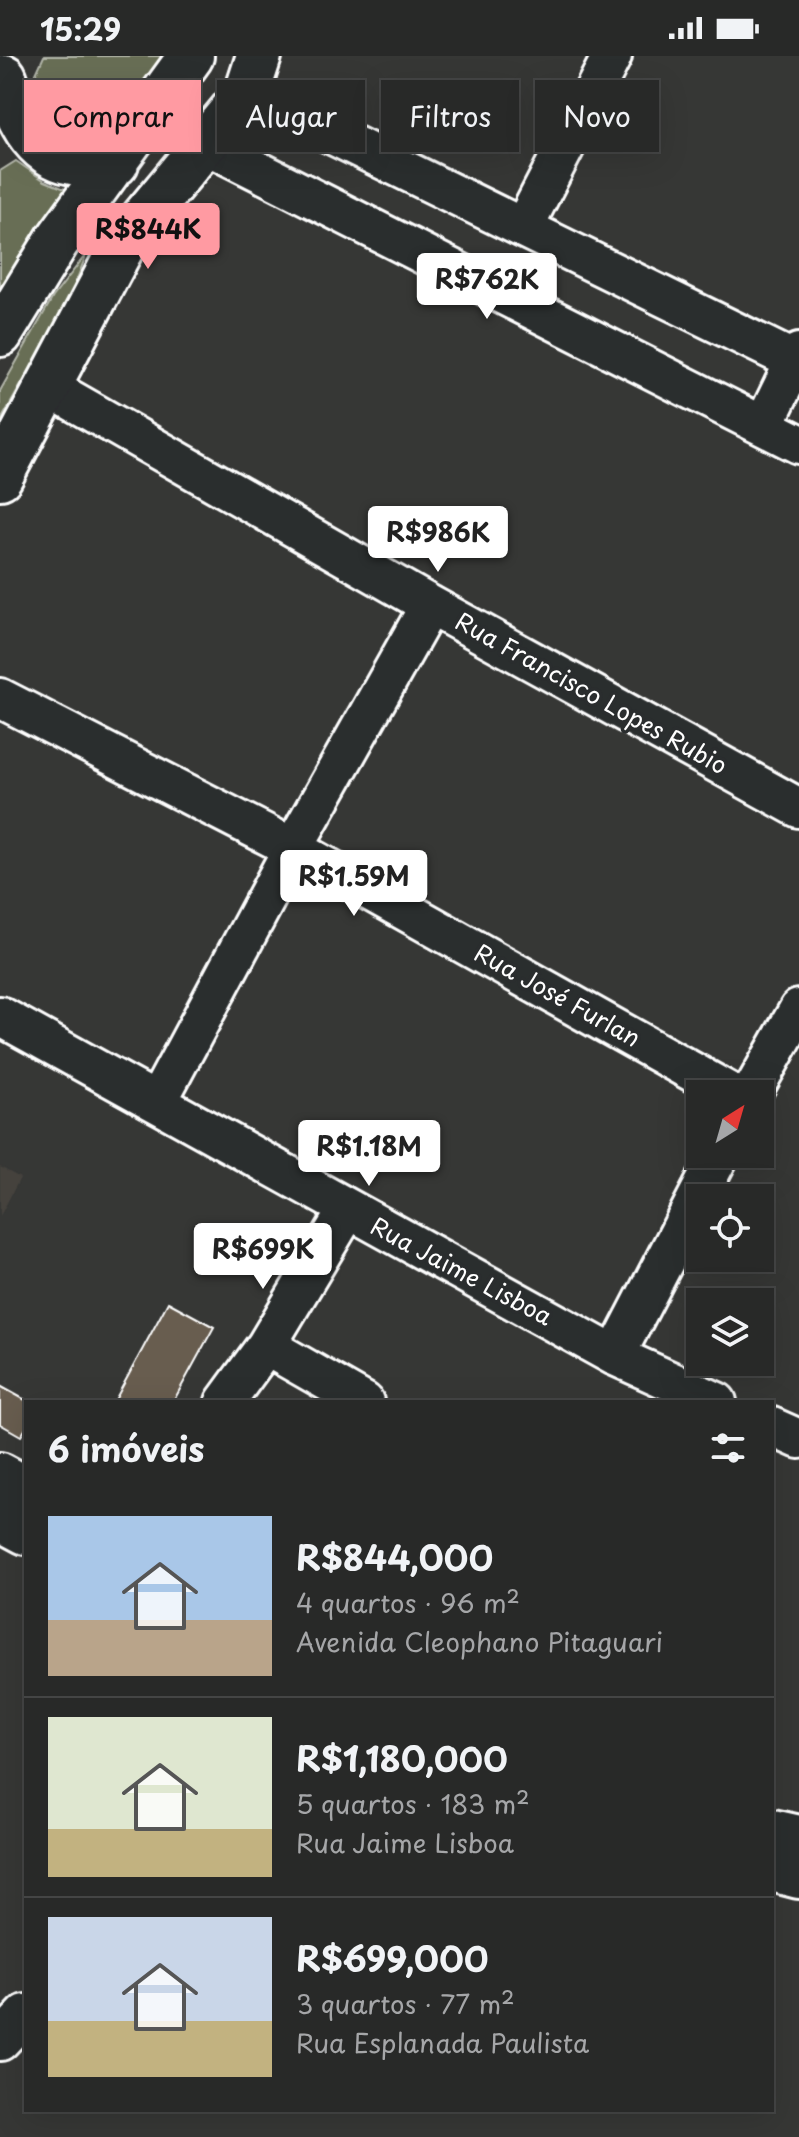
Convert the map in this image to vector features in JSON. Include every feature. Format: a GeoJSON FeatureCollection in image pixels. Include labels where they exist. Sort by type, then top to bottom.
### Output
{"type":"FeatureCollection","features":[{"type":"Feature","properties":{"kind":"street"},"geometry":{"type":"LineString","coordinates":[[0,334],[57,241],[191,56]]}},
{"type":"Feature","properties":{"kind":"street"},"geometry":{"type":"LineString","coordinates":[[523,228],[612,56]]}},
{"type":"Feature","properties":{"kind":"street"},"geometry":{"type":"LineString","coordinates":[[5,73],[19,120],[35,143],[70,162],[116,163],[161,193]]}},
{"type":"Feature","properties":{"kind":"street"},"geometry":{"type":"LineString","coordinates":[[0,477],[50,388],[126,239],[203,143],[253,74],[523,228],[798,359],[764,425]]}},
{"type":"Feature","properties":{"kind":"street"},"geometry":{"type":"LineString","coordinates":[[203,143],[799,444]]}},
{"type":"Feature","properties":{"kind":"street","name":"Rua Francisco Lopes Rubio"},"geometry":{"type":"LineString","coordinates":[[50,388],[430,605],[799,808]]}},
{"type":"Feature","properties":{"kind":"street"},"geometry":{"type":"LineString","coordinates":[[157,1102],[293,848],[430,605]]}},
{"type":"Feature","properties":{"kind":"street","name":"Rua José Furlan"},"geometry":{"type":"LineString","coordinates":[[0,698],[293,848],[707,1080]]}},
{"type":"Feature","properties":{"kind":"street"},"geometry":{"type":"LineString","coordinates":[[759,1080],[799,1009]]}},
{"type":"Feature","properties":{"kind":"street","name":"Rua Jaime Lisboa"},"geometry":{"type":"LineString","coordinates":[[0,1016],[347,1211],[615,1356],[713,1400]]}},
{"type":"Feature","properties":{"kind":"street"},"geometry":{"type":"LineString","coordinates":[[615,1356],[713,1168]]}},
{"type":"Feature","properties":{"kind":"street"},"geometry":{"type":"LineString","coordinates":[[226,1400],[266,1346],[347,1211]]}},
{"type":"Feature","properties":{"kind":"street"},"geometry":{"type":"LineString","coordinates":[[266,1346],[360,1400]]}},
{"type":"Feature","properties":{"kind":"street"},"geometry":{"type":"LineString","coordinates":[[774,1428],[799,1439]]}},
{"type":"Feature","properties":{"kind":"street"},"geometry":{"type":"LineString","coordinates":[[0,1475],[24,1488]]}},
{"type":"Feature","properties":{"kind":"street"},"geometry":{"type":"LineString","coordinates":[[0,1518],[24,1531]]}},
{"type":"Feature","properties":{"kind":"street"},"geometry":{"type":"LineString","coordinates":[[774,1832],[799,1838]]}},
{"type":"Feature","properties":{"kind":"street"},"geometry":{"type":"LineString","coordinates":[[774,1870],[799,1876]]}},
{"type":"Feature","properties":{"kind":"street"},"geometry":{"type":"LineString","coordinates":[[0,2041],[24,2016]]}},
{"type":"Feature","properties":{"kind":"shaded area"},"geometry":{"type":"Polygon","coordinates":[[[0,1167],[20,1178],[0,1216],[0,1167]]]}},
{"type":"Feature","properties":{"kind":"green space"},"geometry":{"type":"Polygon","coordinates":[[[44,56],[168,56],[151,80],[34,78],[44,56]]]}},
{"type":"Feature","properties":{"kind":"green space"},"geometry":{"type":"Polygon","coordinates":[[[16,161],[45,181],[65,189],[68,195],[0,288],[0,171],[16,161]]]}},
{"type":"Feature","properties":{"kind":"green space"},"geometry":{"type":"Polygon","coordinates":[[[87,253],[68,302],[0,422],[0,391],[53,297],[87,253]]]}},
{"type":"Feature","properties":{"kind":"building"},"geometry":{"type":"Polygon","coordinates":[[[168,1302],[214,1327],[174,1400],[115,1400],[168,1302]]]}},
{"type":"Feature","properties":{"kind":"building"},"geometry":{"type":"Polygon","coordinates":[[[0,1386],[25,1400],[21,1436],[0,1424],[0,1386]]]}}]}
